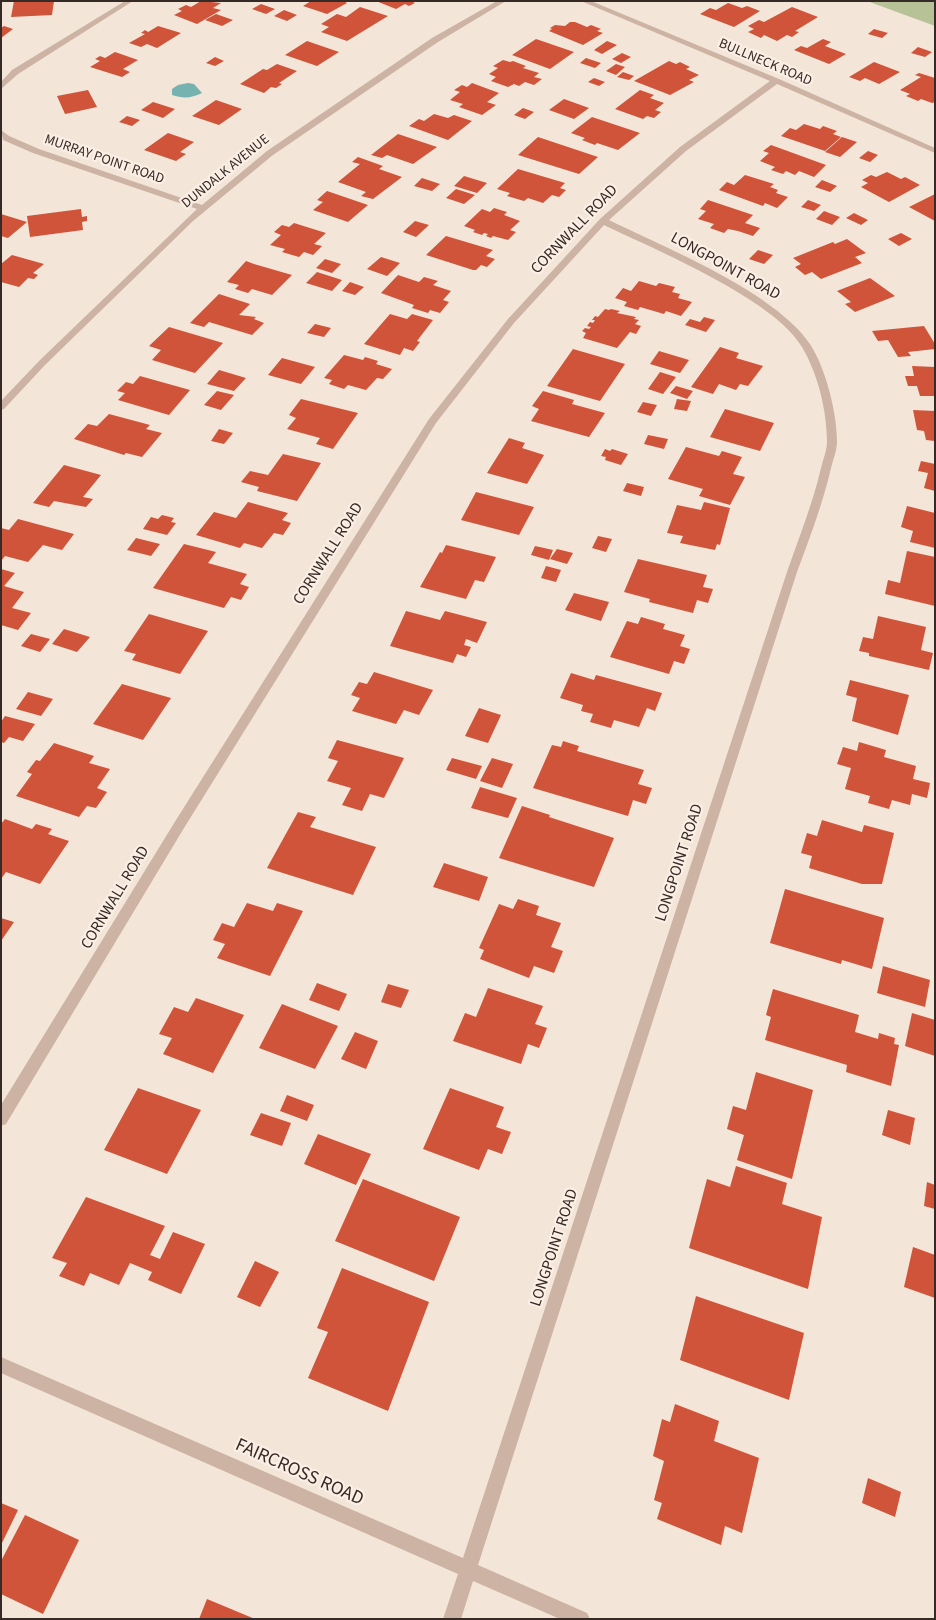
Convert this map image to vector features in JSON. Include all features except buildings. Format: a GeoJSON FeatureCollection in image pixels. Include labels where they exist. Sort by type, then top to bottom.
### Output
{"type":"FeatureCollection","features":[{"type":"Feature","properties":{"kind":"street"},"geometry":{"type":"LineString","coordinates":[[1,87],[15,72],[130,1]]}},
{"type":"Feature","properties":{"kind":"street","name":"DUNDALK AVENUE"},"geometry":{"type":"LineString","coordinates":[[1,407],[109,296],[202,208],[270,152],[436,40],[503,1]]}},
{"type":"Feature","properties":{"kind":"street","name":"BULLNECK ROAD"},"geometry":{"type":"LineString","coordinates":[[584,1],[776,81],[935,151]]}},
{"type":"Feature","properties":{"kind":"street","name":"CORNWALL ROAD"},"geometry":{"type":"LineString","coordinates":[[1,1119],[180,824],[432,421],[511,320],[603,221],[683,149],[776,81]]}},
{"type":"Feature","properties":{"kind":"street","name":"MURRAY POINT ROAD"},"geometry":{"type":"LineString","coordinates":[[1,132],[6,138],[36,152],[202,208]]}},
{"type":"Feature","properties":{"kind":"street","name":"LONGPOINT ROAD"},"geometry":{"type":"LineString","coordinates":[[452,1619],[789,581],[820,494],[832,443],[827,404],[820,374],[806,345],[783,318],[749,295],[686,261],[603,221]]}},
{"type":"Feature","properties":{"kind":"street","name":"FAIRCROSS ROAD"},"geometry":{"type":"LineString","coordinates":[[1,1365],[580,1619]]}},
{"type":"Feature","properties":{"kind":"green space"},"geometry":{"type":"Polygon","coordinates":[[[867,1],[935,1],[935,26],[867,1]]]}},
{"type":"Feature","properties":{"kind":"water"},"geometry":{"type":"Polygon","coordinates":[[[194,84],[202,93],[187,97],[172,95],[172,89],[178,85],[194,84]]]}}]}
